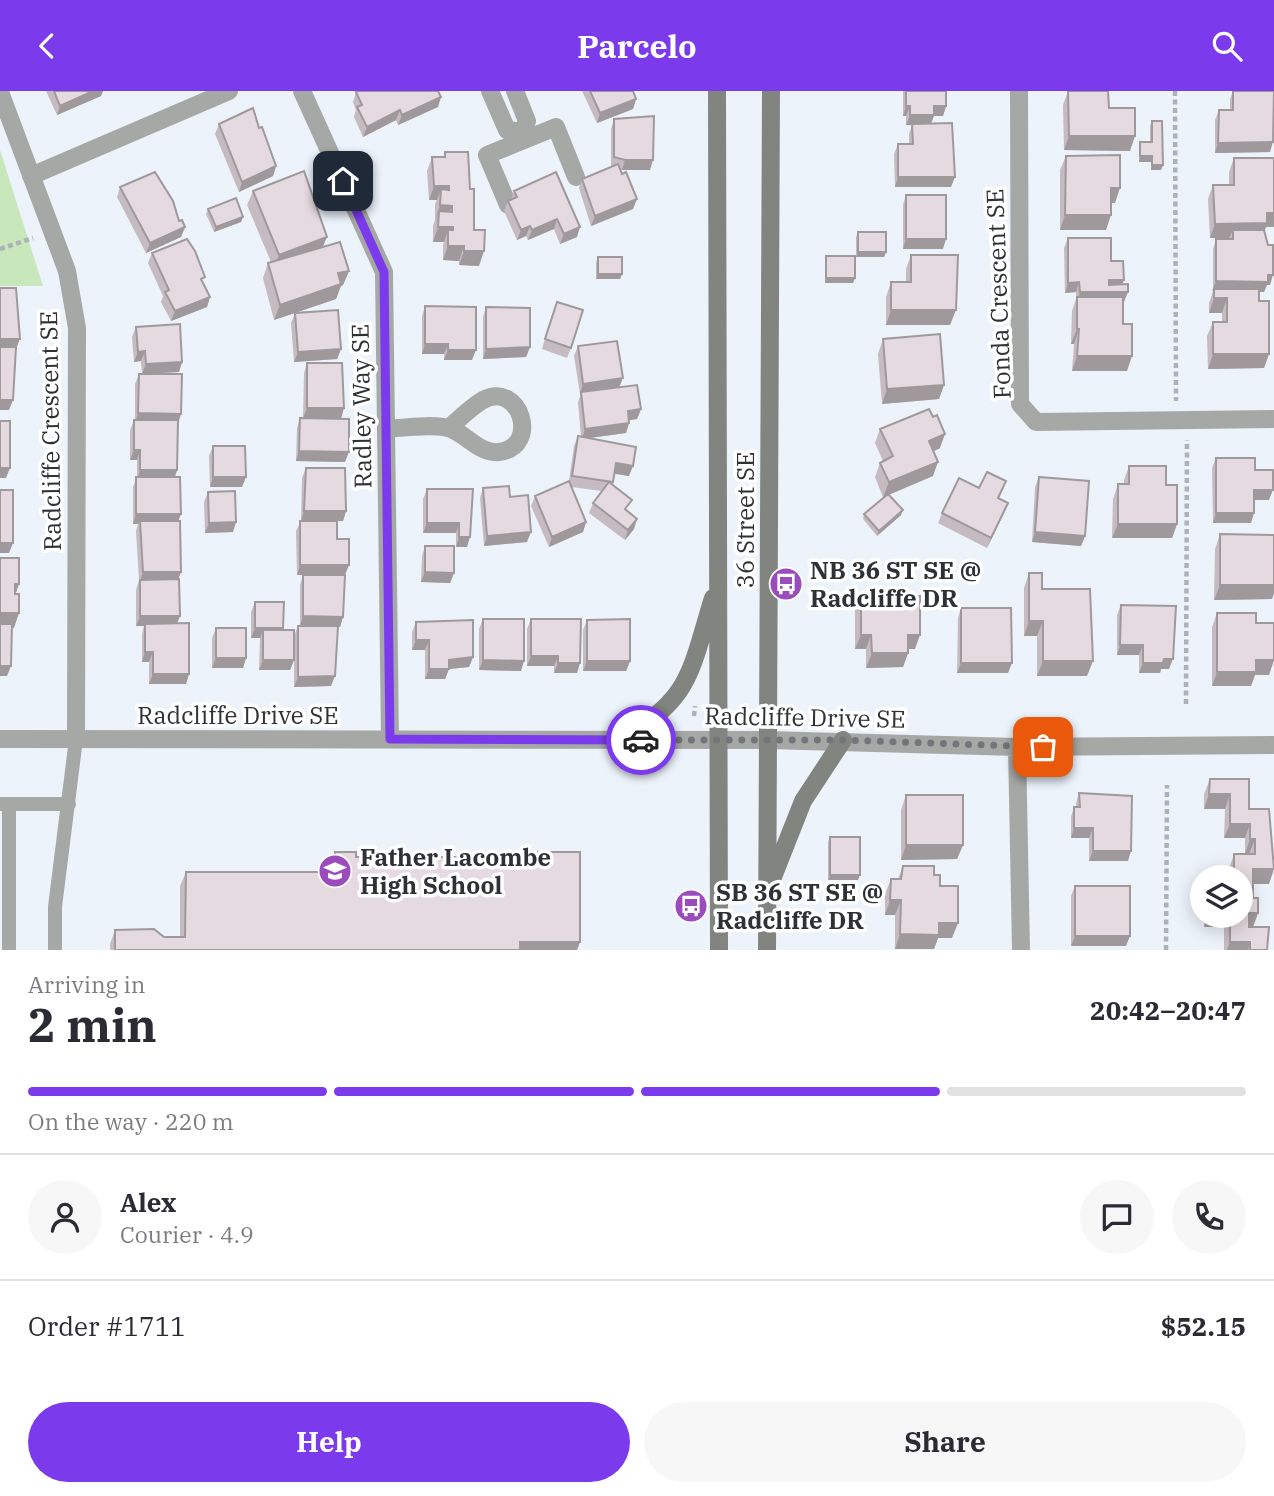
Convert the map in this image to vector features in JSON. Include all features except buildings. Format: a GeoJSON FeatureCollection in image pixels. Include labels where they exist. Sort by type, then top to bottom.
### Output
{"type":"FeatureCollection","features":[{"type":"Feature","properties":{"kind":"main road","name":"36 Street SE"},"geometry":{"type":"LineString","coordinates":[[718,91],[719,950]]}},
{"type":"Feature","properties":{"kind":"main road","name":"36 Street SE"},"geometry":{"type":"LineString","coordinates":[[767,950],[771,91]]}},
{"type":"Feature","properties":{"kind":"main road"},"geometry":{"type":"LineString","coordinates":[[617,740],[648,724],[679,695],[689,676],[719,577]]}},
{"type":"Feature","properties":{"kind":"main road"},"geometry":{"type":"LineString","coordinates":[[767,892],[803,801],[844,740]]}},
{"type":"Feature","properties":{"kind":"street"},"geometry":{"type":"LineString","coordinates":[[31,176],[229,91]]}},
{"type":"Feature","properties":{"kind":"street","name":"Radley Way SE"},"geometry":{"type":"LineString","coordinates":[[302,91],[384,272],[390,739]]}},
{"type":"Feature","properties":{"kind":"street"},"geometry":{"type":"LineString","coordinates":[[490,91],[506,130],[523,136]]}},
{"type":"Feature","properties":{"kind":"street"},"geometry":{"type":"LineString","coordinates":[[515,91],[527,121],[523,136]]}},
{"type":"Feature","properties":{"kind":"street","name":"Fonda Crescent SE"},"geometry":{"type":"LineString","coordinates":[[1019,91],[1020,404],[1036,422],[1274,419]]}},
{"type":"Feature","properties":{"kind":"street","name":"Radcliffe Crescent SE"},"geometry":{"type":"LineString","coordinates":[[0,92],[67,271],[77,328],[76,739]]}},
{"type":"Feature","properties":{"kind":"street"},"geometry":{"type":"LineString","coordinates":[[508,205],[487,155],[523,136],[556,127],[576,177]]}},
{"type":"Feature","properties":{"kind":"street"},"geometry":{"type":"LineString","coordinates":[[386,429],[449,428]]}},
{"type":"Feature","properties":{"kind":"street","name":"Radcliffe Drive SE"},"geometry":{"type":"LineString","coordinates":[[0,739],[844,740],[1017,747],[1274,745]]}},
{"type":"Feature","properties":{"kind":"street"},"geometry":{"type":"LineString","coordinates":[[1017,747],[1021,950]]}},
{"type":"Feature","properties":{"kind":"lane"},"geometry":{"type":"LineString","coordinates":[[55,950],[55,907],[76,739]]}},
{"type":"Feature","properties":{"kind":"lane"},"geometry":{"type":"LineString","coordinates":[[9,950],[4,804],[69,804]]}},
{"type":"Feature","properties":{"kind":"path"},"geometry":{"type":"LineString","coordinates":[[1175,91],[1175,397],[1187,440],[1186,704]]}},
{"type":"Feature","properties":{"kind":"path"},"geometry":{"type":"LineString","coordinates":[[694,716],[695,705]]}},
{"type":"Feature","properties":{"kind":"path"},"geometry":{"type":"LineString","coordinates":[[1166,950],[1167,785]]}},
{"type":"Feature","properties":{"kind":"green space"},"geometry":{"type":"Polygon","coordinates":[[[0,150],[43,286],[0,286],[0,150]]]}},
{"type":"Feature","properties":{"kind":"way so far"},"geometry":{"type":"LineString","coordinates":[[641,740],[844,740],[1043,747]]}},
{"type":"Feature","properties":{"kind":"place","name":"NB 36 ST SE @ Radcliffe DR"},"geometry":{"type":"Point","coordinates":[786,584]}},
{"type":"Feature","properties":{"kind":"place","name":"Father Lacombe High School"},"geometry":{"type":"Point","coordinates":[335,871]}},
{"type":"Feature","properties":{"kind":"place","name":"SB 36 ST SE @ Radcliffe DR"},"geometry":{"type":"Point","coordinates":[691,906]}},
{"type":"Feature","properties":{"kind":"route"},"geometry":{"type":"LineString","coordinates":[[343,181],[384,272],[390,739],[641,740]]}}]}
